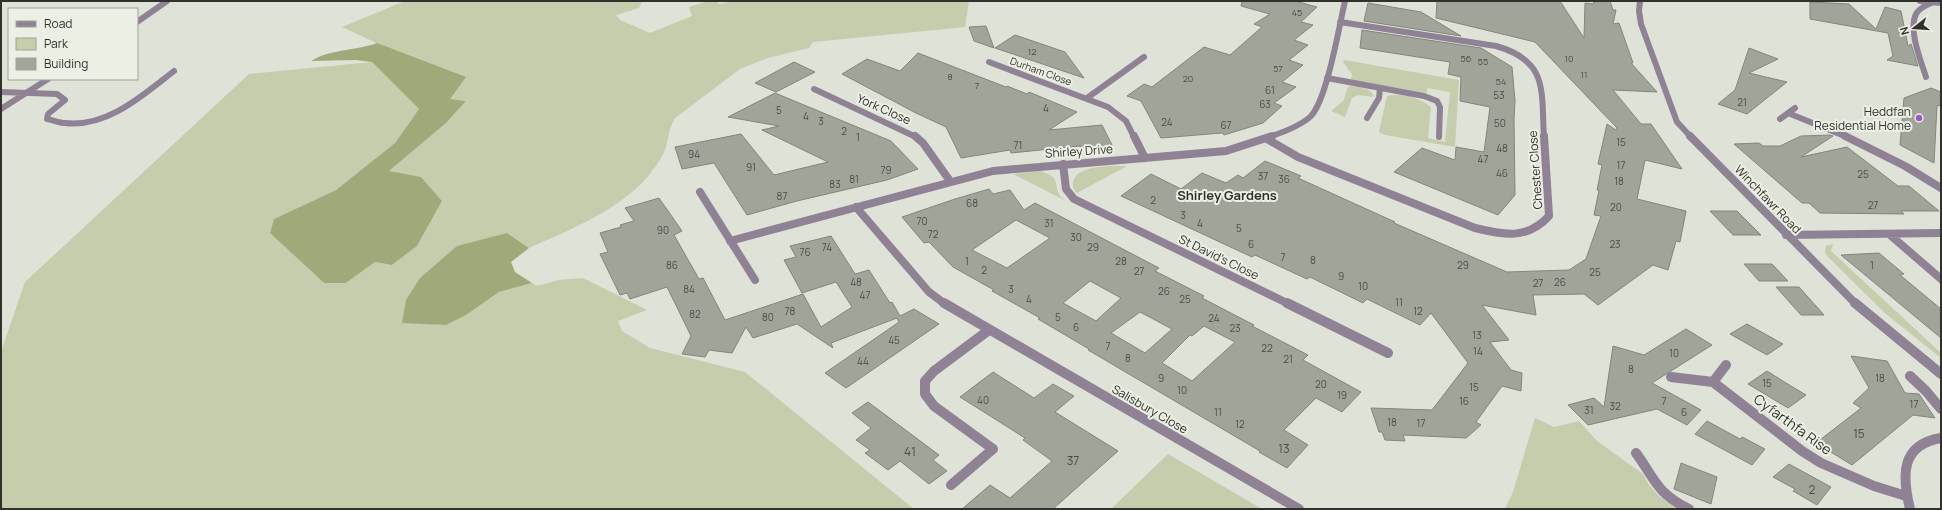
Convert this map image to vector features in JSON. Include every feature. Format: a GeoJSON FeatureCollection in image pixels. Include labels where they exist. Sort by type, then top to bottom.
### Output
{"type":"FeatureCollection","features":[{"type":"Feature","properties":{"kind":"street"},"geometry":{"type":"LineString","coordinates":[[138,21],[168,1]]}},
{"type":"Feature","properties":{"kind":"street","name":"Shirley Drive"},"geometry":{"type":"LineString","coordinates":[[730,240],[950,181],[994,171],[1226,151],[1267,139],[1284,132],[1310,117],[1317,108],[1345,1]]}},
{"type":"Feature","properties":{"kind":"street","name":"Winchfawr Road"},"geometry":{"type":"LineString","coordinates":[[1640,1],[1639,11],[1641,24],[1677,122],[1786,235],[1875,321],[1941,374]]}},
{"type":"Feature","properties":{"kind":"street"},"geometry":{"type":"LineString","coordinates":[[1920,1],[1931,4]]}},
{"type":"Feature","properties":{"kind":"street"},"geometry":{"type":"LineString","coordinates":[[1926,77],[1913,31],[1914,18],[1919,9],[1941,2]]}},
{"type":"Feature","properties":{"kind":"street","name":"Chester Close"},"geometry":{"type":"LineString","coordinates":[[1267,139],[1298,156],[1475,228],[1492,233],[1512,234],[1529,232],[1542,226],[1549,216],[1540,83],[1536,69],[1528,61],[1508,49],[1496,46],[1340,22]]}},
{"type":"Feature","properties":{"kind":"street"},"geometry":{"type":"LineString","coordinates":[[1086,98],[1144,57]]}},
{"type":"Feature","properties":{"kind":"street","name":"Durham Close"},"geometry":{"type":"LineString","coordinates":[[989,62],[1086,98],[1108,108],[1126,121],[1145,158]]}},
{"type":"Feature","properties":{"kind":"street"},"geometry":{"type":"LineString","coordinates":[[1,92],[57,94],[64,100],[48,114],[47,119],[59,124],[85,124],[106,118],[128,105],[174,71]]}},
{"type":"Feature","properties":{"kind":"street"},"geometry":{"type":"LineString","coordinates":[[1326,78],[1424,96],[1437,101],[1440,107],[1439,137]]}},
{"type":"Feature","properties":{"kind":"street"},"geometry":{"type":"LineString","coordinates":[[1,109],[46,80]]}},
{"type":"Feature","properties":{"kind":"street"},"geometry":{"type":"LineString","coordinates":[[1367,118],[1379,98],[1380,88]]}},
{"type":"Feature","properties":{"kind":"street","name":"York Close"},"geometry":{"type":"LineString","coordinates":[[814,89],[914,134],[950,181]]}},
{"type":"Feature","properties":{"kind":"street"},"geometry":{"type":"LineString","coordinates":[[1780,120],[1795,108]]}},
{"type":"Feature","properties":{"kind":"street"},"geometry":{"type":"LineString","coordinates":[[1788,113],[1885,154],[1941,188]]}},
{"type":"Feature","properties":{"kind":"street","name":"St David's Close"},"geometry":{"type":"LineString","coordinates":[[1063,164],[1066,188],[1074,199],[1388,353]]}},
{"type":"Feature","properties":{"kind":"street"},"geometry":{"type":"LineString","coordinates":[[700,192],[755,280]]}},
{"type":"Feature","properties":{"kind":"street","name":"Salisbury Close"},"geometry":{"type":"LineString","coordinates":[[856,206],[929,292],[947,306],[1299,509]]}},
{"type":"Feature","properties":{"kind":"street"},"geometry":{"type":"LineString","coordinates":[[1786,235],[1941,233]]}},
{"type":"Feature","properties":{"kind":"street"},"geometry":{"type":"LineString","coordinates":[[1889,234],[1941,279]]}},
{"type":"Feature","properties":{"kind":"street"},"geometry":{"type":"LineString","coordinates":[[951,485],[993,450],[934,406],[925,394],[925,381],[934,371],[989,330]]}},
{"type":"Feature","properties":{"kind":"street"},"geometry":{"type":"LineString","coordinates":[[1671,377],[1713,382],[1726,365]]}},
{"type":"Feature","properties":{"kind":"street"},"geometry":{"type":"LineString","coordinates":[[1910,376],[1926,391],[1941,409]]}},
{"type":"Feature","properties":{"kind":"street","name":"Cyfarthfa Rise"},"geometry":{"type":"LineString","coordinates":[[1713,382],[1802,451],[1821,463],[1874,486],[1906,496]]}},
{"type":"Feature","properties":{"kind":"street"},"geometry":{"type":"LineString","coordinates":[[1910,509],[1906,496],[1906,472],[1910,454],[1919,444],[1941,438]]}},
{"type":"Feature","properties":{"kind":"street"},"geometry":{"type":"LineString","coordinates":[[1636,453],[1646,466],[1653,481],[1665,495],[1689,509]]}},
{"type":"Feature","properties":{"kind":"green space"},"geometry":{"type":"Polygon","coordinates":[[[405,1],[642,1],[639,8],[616,15],[620,20],[650,33],[692,16],[689,7],[708,1],[716,1],[719,4],[735,1],[969,1],[965,27],[813,42],[809,48],[768,58],[740,69],[675,118],[661,158],[650,174],[636,189],[620,202],[584,223],[529,248],[507,233],[402,322],[446,325],[466,315],[499,292],[532,283],[537,286],[559,280],[583,278],[647,310],[618,321],[622,331],[650,348],[745,372],[914,509],[1,509],[1,352],[25,282],[249,74],[372,62],[419,109],[395,143],[336,190],[274,219],[270,233],[324,283],[346,283],[375,262],[392,265],[417,246],[442,201],[421,177],[388,172],[446,123],[466,101],[449,99],[383,46],[342,27],[405,1]]]}},
{"type":"Feature","properties":{"kind":"green space"},"geometry":{"type":"Polygon","coordinates":[[[377,43],[466,77],[450,99],[466,101],[446,123],[389,171],[421,177],[442,201],[417,246],[392,265],[375,262],[346,283],[324,283],[270,233],[274,219],[336,190],[395,143],[419,109],[372,62],[356,60],[311,61],[326,54],[360,48],[377,43]]]}},
{"type":"Feature","properties":{"kind":"green space"},"geometry":{"type":"Polygon","coordinates":[[[1344,60],[1459,80],[1455,147],[1385,135],[1379,132],[1387,96],[1398,95],[1415,98],[1431,107],[1428,138],[1445,142],[1450,92],[1427,88],[1427,93],[1351,80],[1352,74],[1343,62],[1344,60]]]}},
{"type":"Feature","properties":{"kind":"green space"},"geometry":{"type":"Polygon","coordinates":[[[1349,86],[1367,89],[1374,97],[1358,95],[1352,98],[1345,117],[1331,111],[1344,100],[1349,86]]]}},
{"type":"Feature","properties":{"kind":"green space"},"geometry":{"type":"Polygon","coordinates":[[[1127,166],[1077,193],[1074,188],[1073,182],[1076,176],[1088,169],[1096,167],[1127,166]]]}},
{"type":"Feature","properties":{"kind":"green space"},"geometry":{"type":"Polygon","coordinates":[[[1040,171],[1054,178],[1058,193],[1066,201],[1013,174],[1040,171]]]}},
{"type":"Feature","properties":{"kind":"green space"},"geometry":{"type":"Polygon","coordinates":[[[507,233],[529,248],[511,262],[515,272],[532,283],[499,292],[466,315],[446,325],[402,323],[406,300],[420,278],[457,246],[507,233]]]}},
{"type":"Feature","properties":{"kind":"green space"},"geometry":{"type":"Polygon","coordinates":[[[1833,244],[1831,251],[1941,353],[1941,358],[1886,314],[1827,256],[1825,252],[1826,246],[1833,244]]]}},
{"type":"Feature","properties":{"kind":"green space"},"geometry":{"type":"Polygon","coordinates":[[[1535,418],[1554,427],[1579,421],[1597,441],[1643,474],[1649,485],[1657,494],[1677,509],[1505,509],[1513,492],[1535,418]]]}},
{"type":"Feature","properties":{"kind":"green space"},"geometry":{"type":"Polygon","coordinates":[[[1168,454],[1262,509],[1111,509],[1168,454]]]}},
{"type":"Feature","properties":{"kind":"building"},"geometry":{"type":"Polygon","coordinates":[[[1242,1],[1295,1],[1317,7],[1301,22],[1313,25],[1294,40],[1308,45],[1289,60],[1303,65],[1282,82],[1296,87],[1274,103],[1282,106],[1263,123],[1224,135],[1222,133],[1161,138],[1141,101],[1127,96],[1144,84],[1152,87],[1204,47],[1230,55],[1262,27],[1254,24],[1270,14],[1241,6],[1242,1]]]}},
{"type":"Feature","properties":{"kind":"building"},"geometry":{"type":"Polygon","coordinates":[[[1437,1],[1560,1],[1584,38],[1585,3],[1593,4],[1594,1],[1610,1],[1613,10],[1616,10],[1613,24],[1619,23],[1633,63],[1631,63],[1657,92],[1613,90],[1641,124],[1651,124],[1682,169],[1645,160],[1637,199],[1686,211],[1680,242],[1676,241],[1668,270],[1653,265],[1598,305],[1584,294],[1533,295],[1536,315],[1482,305],[1509,340],[1490,342],[1511,370],[1522,373],[1521,391],[1502,386],[1476,422],[1481,425],[1466,438],[1403,435],[1405,441],[1385,440],[1382,432],[1379,432],[1371,408],[1432,410],[1468,363],[1431,313],[1420,325],[1367,299],[1363,303],[1310,277],[1307,279],[1255,255],[1252,257],[1121,196],[1151,174],[1181,189],[1202,173],[1226,183],[1238,175],[1243,178],[1265,161],[1301,176],[1298,178],[1395,222],[1394,223],[1507,272],[1569,270],[1586,259],[1601,216],[1594,215],[1602,165],[1598,164],[1607,124],[1616,130],[1617,128],[1535,42],[1436,18],[1437,1]]]}},
{"type":"Feature","properties":{"kind":"building"},"geometry":{"type":"Polygon","coordinates":[[[1810,2],[1849,4],[1876,29],[1885,7],[1901,11],[1908,46],[1911,44],[1918,66],[1887,60],[1893,56],[1888,33],[1810,19],[1810,2]]]}},
{"type":"Feature","properties":{"kind":"building"},"geometry":{"type":"Polygon","coordinates":[[[1368,3],[1421,12],[1461,36],[1364,21],[1368,3]]]}},
{"type":"Feature","properties":{"kind":"building"},"geometry":{"type":"Polygon","coordinates":[[[986,26],[994,48],[974,41],[969,27],[986,26]]]}},
{"type":"Feature","properties":{"kind":"building"},"geometry":{"type":"Polygon","coordinates":[[[1362,30],[1481,48],[1512,67],[1515,101],[1515,195],[1498,215],[1394,172],[1422,148],[1455,160],[1456,147],[1484,152],[1490,107],[1460,101],[1461,77],[1448,74],[1450,62],[1360,48],[1362,30]]]}},
{"type":"Feature","properties":{"kind":"building"},"geometry":{"type":"Polygon","coordinates":[[[1015,35],[1065,52],[1084,78],[995,48],[1015,35]]]}},
{"type":"Feature","properties":{"kind":"building"},"geometry":{"type":"Polygon","coordinates":[[[1749,48],[1778,59],[1749,73],[1787,82],[1747,114],[1718,104],[1735,90],[1749,48]]]}},
{"type":"Feature","properties":{"kind":"building"},"geometry":{"type":"Polygon","coordinates":[[[918,53],[1006,87],[1007,86],[1027,94],[1029,92],[1077,112],[1049,130],[1102,125],[1112,145],[1081,148],[1080,146],[1011,153],[1010,150],[961,158],[946,127],[842,74],[867,59],[900,71],[918,53]]]}},
{"type":"Feature","properties":{"kind":"building"},"geometry":{"type":"Polygon","coordinates":[[[794,62],[815,72],[776,92],[755,83],[794,62]]]}},
{"type":"Feature","properties":{"kind":"building"},"geometry":{"type":"Polygon","coordinates":[[[1931,88],[1941,92],[1941,105],[1937,106],[1934,163],[1900,145],[1904,98],[1931,88]]]}},
{"type":"Feature","properties":{"kind":"building"},"geometry":{"type":"Polygon","coordinates":[[[775,93],[891,141],[918,169],[887,180],[797,201],[747,215],[714,163],[682,169],[675,147],[741,134],[774,175],[828,162],[762,130],[779,126],[728,117],[775,93]]]}},
{"type":"Feature","properties":{"kind":"building"},"geometry":{"type":"Polygon","coordinates":[[[1801,136],[1833,136],[1801,157],[1847,147],[1898,186],[1909,186],[1939,211],[1901,211],[1904,214],[1820,213],[1809,203],[1802,203],[1734,144],[1759,143],[1763,146],[1780,146],[1801,136]]]}},
{"type":"Feature","properties":{"kind":"building"},"geometry":{"type":"Polygon","coordinates":[[[989,189],[993,194],[1010,190],[1024,210],[1035,203],[1159,268],[1155,271],[1204,296],[1202,298],[1308,355],[1303,360],[1361,392],[1342,412],[1316,398],[1284,430],[1308,445],[1287,468],[1088,350],[1089,349],[1038,319],[1040,318],[953,267],[929,242],[924,243],[902,217],[989,189]],[[1016,220],[972,250],[1007,268],[1050,238],[1016,220]],[[1090,281],[1063,303],[1096,321],[1121,298],[1090,281]],[[1140,312],[1111,333],[1145,353],[1172,329],[1140,312]],[[1204,326],[1192,336],[1190,335],[1162,363],[1192,381],[1235,342],[1204,326]]]}},
{"type":"Feature","properties":{"kind":"building"},"geometry":{"type":"Polygon","coordinates":[[[659,198],[682,231],[674,235],[699,279],[703,278],[725,320],[803,294],[821,327],[852,307],[836,282],[802,293],[784,260],[796,257],[790,246],[831,236],[855,274],[869,270],[900,316],[914,309],[939,324],[846,388],[825,373],[899,322],[897,318],[831,343],[833,348],[797,324],[753,338],[746,327],[732,353],[709,350],[705,357],[682,354],[691,336],[667,287],[630,299],[627,293],[620,295],[600,254],[608,252],[600,233],[621,227],[620,225],[634,221],[625,208],[659,198]]]}},
{"type":"Feature","properties":{"kind":"building"},"geometry":{"type":"Polygon","coordinates":[[[1710,211],[1737,211],[1761,235],[1733,235],[1710,211]]]}},
{"type":"Feature","properties":{"kind":"building"},"geometry":{"type":"Polygon","coordinates":[[[1879,253],[1904,274],[1900,275],[1941,309],[1941,338],[1841,255],[1879,253]]]}},
{"type":"Feature","properties":{"kind":"building"},"geometry":{"type":"Polygon","coordinates":[[[1744,264],[1772,264],[1788,281],[1759,281],[1744,264]]]}},
{"type":"Feature","properties":{"kind":"building"},"geometry":{"type":"Polygon","coordinates":[[[1776,287],[1799,287],[1824,315],[1801,315],[1776,287]]]}},
{"type":"Feature","properties":{"kind":"building"},"geometry":{"type":"Polygon","coordinates":[[[1747,324],[1783,344],[1767,355],[1730,334],[1747,324]]]}},
{"type":"Feature","properties":{"kind":"building"},"geometry":{"type":"Polygon","coordinates":[[[1686,329],[1712,345],[1652,383],[1701,410],[1687,425],[1657,409],[1588,425],[1568,405],[1594,398],[1604,407],[1613,346],[1644,355],[1686,329]]]}},
{"type":"Feature","properties":{"kind":"building"},"geometry":{"type":"Polygon","coordinates":[[[1851,356],[1887,361],[1905,393],[1919,394],[1935,418],[1913,415],[1852,465],[1816,443],[1861,408],[1853,403],[1869,388],[1851,356]]]}},
{"type":"Feature","properties":{"kind":"building"},"geometry":{"type":"Polygon","coordinates":[[[1767,371],[1806,395],[1788,408],[1748,384],[1767,371]]]}},
{"type":"Feature","properties":{"kind":"building"},"geometry":{"type":"Polygon","coordinates":[[[993,372],[1034,398],[1053,384],[1074,396],[1055,412],[1118,451],[1053,509],[962,509],[990,485],[1010,498],[1052,461],[1023,440],[1025,438],[960,397],[993,372]]]}},
{"type":"Feature","properties":{"kind":"building"},"geometry":{"type":"Polygon","coordinates":[[[868,402],[939,455],[933,460],[947,471],[929,484],[900,461],[888,470],[865,453],[870,450],[856,440],[871,428],[852,413],[868,402]]]}},
{"type":"Feature","properties":{"kind":"building"},"geometry":{"type":"Polygon","coordinates":[[[1707,421],[1740,439],[1742,437],[1765,449],[1752,465],[1695,434],[1707,421]]]}},
{"type":"Feature","properties":{"kind":"building"},"geometry":{"type":"Polygon","coordinates":[[[1681,463],[1717,477],[1711,504],[1674,489],[1681,463]]]}},
{"type":"Feature","properties":{"kind":"building"},"geometry":{"type":"Polygon","coordinates":[[[1789,464],[1831,487],[1817,505],[1793,491],[1795,489],[1773,477],[1789,464]]]}},
{"type":"Feature","properties":{"kind":"place","name":"Heddfan Residential Home"},"geometry":{"type":"Point","coordinates":[1919,118]}},
{"type":"Feature","properties":{"kind":"district","name":"Shirley Gardens"},"geometry":{"type":"Point","coordinates":[1227,195]}}]}
